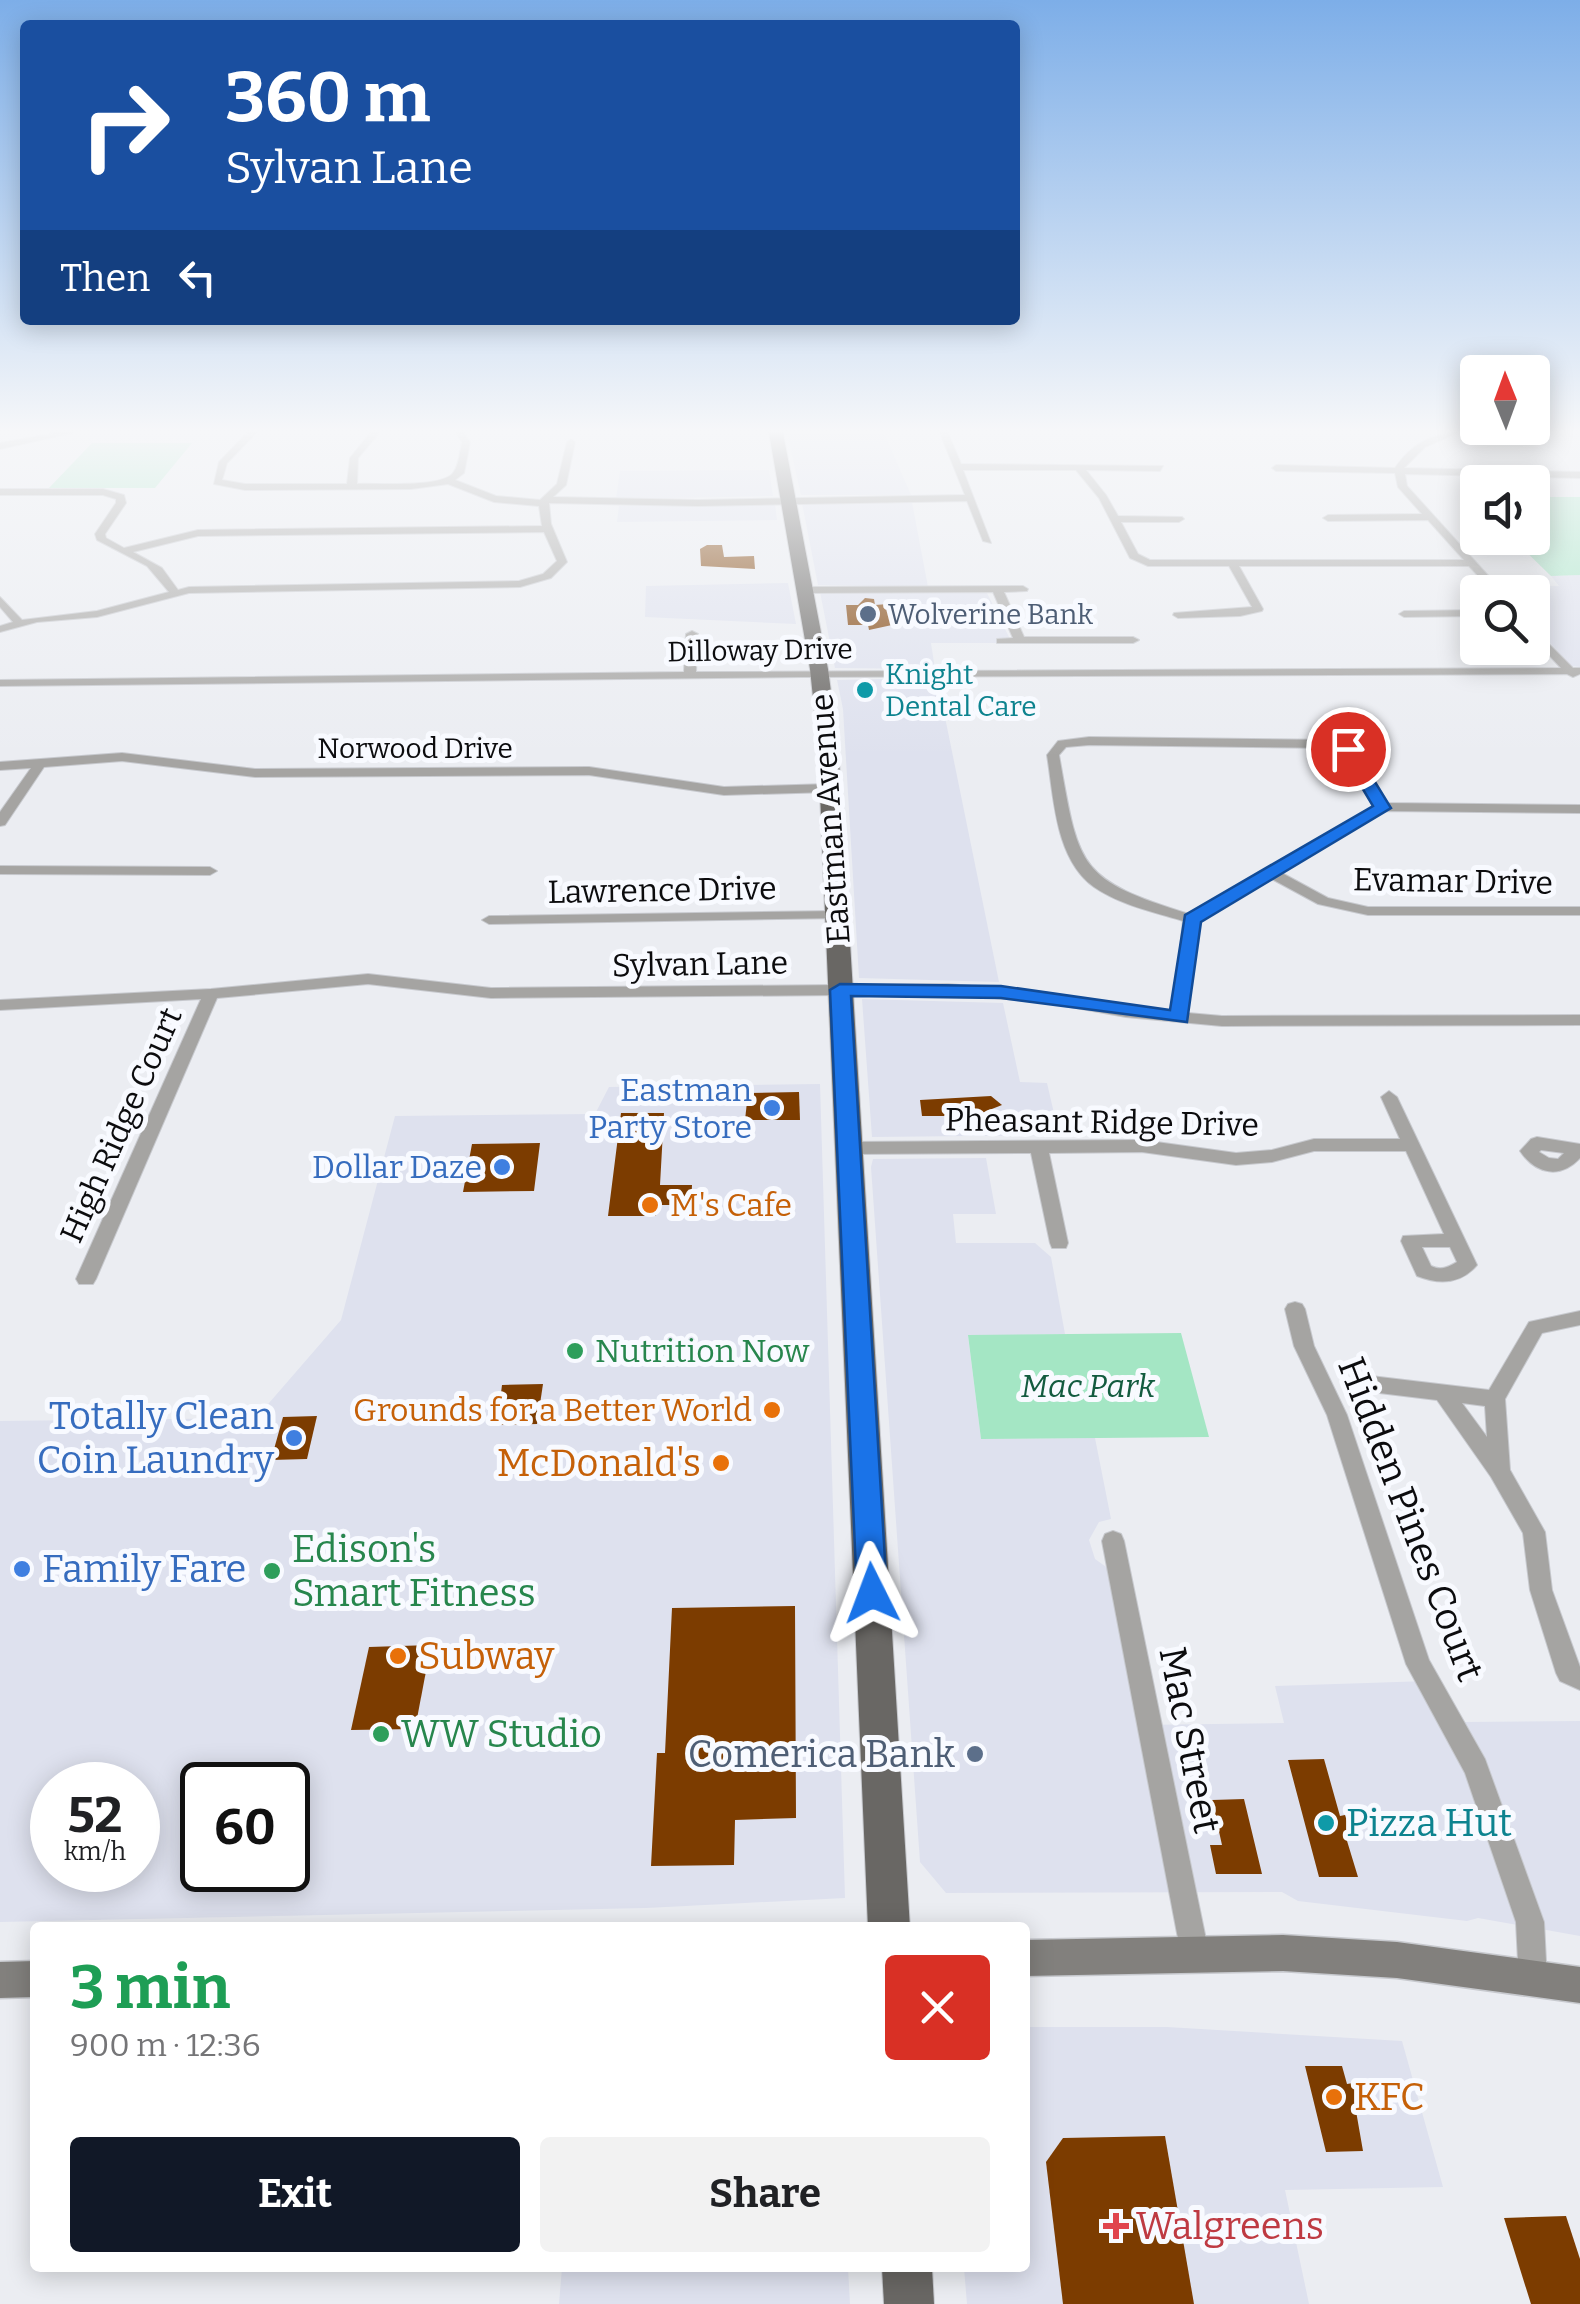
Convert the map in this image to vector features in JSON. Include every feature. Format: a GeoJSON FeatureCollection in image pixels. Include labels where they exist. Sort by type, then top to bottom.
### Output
{"type":"FeatureCollection","features":[{"type":"Feature","properties":{"kind":"main road","name":"Eastman Avenue"},"geometry":{"type":"LineString","coordinates":[[795,541],[820,674],[830,788],[890,1922]]}},
{"type":"Feature","properties":{"kind":"main road"},"geometry":{"type":"LineString","coordinates":[[1030,1958],[1283,1953],[1397,1960],[1533,1981],[1580,1984]]}},
{"type":"Feature","properties":{"kind":"main road"},"geometry":{"type":"LineString","coordinates":[[0,1980],[30,1979]]}},
{"type":"Feature","properties":{"kind":"main road"},"geometry":{"type":"LineString","coordinates":[[1533,1981],[1580,1999]]}},
{"type":"Feature","properties":{"kind":"main road"},"geometry":{"type":"LineString","coordinates":[[907,2272],[908,2304]]}},
{"type":"Feature","properties":{"kind":"street"},"geometry":{"type":"LineString","coordinates":[[103,541],[158,568],[174,592]]}},
{"type":"Feature","properties":{"kind":"street"},"geometry":{"type":"LineString","coordinates":[[127,550],[167,541]]}},
{"type":"Feature","properties":{"kind":"street"},"geometry":{"type":"LineString","coordinates":[[0,628],[96,614],[174,592],[487,587],[537,580],[555,571],[562,562],[552,541]]}},
{"type":"Feature","properties":{"kind":"street"},"geometry":{"type":"LineString","coordinates":[[1126,541],[1141,562],[1471,563]]}},
{"type":"Feature","properties":{"kind":"street"},"geometry":{"type":"LineString","coordinates":[[1451,541],[1482,575]]}},
{"type":"Feature","properties":{"kind":"street"},"geometry":{"type":"LineString","coordinates":[[1178,615],[1240,614],[1258,608],[1233,564]]}},
{"type":"Feature","properties":{"kind":"street"},"geometry":{"type":"LineString","coordinates":[[998,589],[1020,641]]}},
{"type":"Feature","properties":{"kind":"street"},"geometry":{"type":"LineString","coordinates":[[804,590],[1024,589]]}},
{"type":"Feature","properties":{"kind":"street"},"geometry":{"type":"LineString","coordinates":[[0,600],[19,623]]}},
{"type":"Feature","properties":{"kind":"street"},"geometry":{"type":"LineString","coordinates":[[1404,614],[1460,613]]}},
{"type":"Feature","properties":{"kind":"street"},"geometry":{"type":"LineString","coordinates":[[690,676],[692,634]]}},
{"type":"Feature","properties":{"kind":"street"},"geometry":{"type":"LineString","coordinates":[[1001,641],[1133,640]]}},
{"type":"Feature","properties":{"kind":"street"},"geometry":{"type":"LineString","coordinates":[[1550,647],[1575,671],[1580,682]]}},
{"type":"Feature","properties":{"kind":"street","name":"Dilloway Drive"},"geometry":{"type":"LineString","coordinates":[[0,684],[820,674],[1575,671]]}},
{"type":"Feature","properties":{"kind":"street"},"geometry":{"type":"LineString","coordinates":[[1382,808],[1354,756],[1334,744],[1090,741],[1062,744],[1052,755],[1075,861],[1082,873],[1098,887],[1122,898],[1192,920],[1382,808],[1580,809]]}},
{"type":"Feature","properties":{"kind":"street","name":"Norwood Drive"},"geometry":{"type":"LineString","coordinates":[[0,766],[122,756],[256,774],[589,771],[724,791],[830,788]]}},
{"type":"Feature","properties":{"kind":"street"},"geometry":{"type":"LineString","coordinates":[[0,822],[40,765]]}},
{"type":"Feature","properties":{"kind":"street"},"geometry":{"type":"LineString","coordinates":[[0,870],[210,871]]}},
{"type":"Feature","properties":{"kind":"street","name":"Evamar Drive"},"geometry":{"type":"LineString","coordinates":[[1273,874],[1323,901],[1368,911],[1580,911]]}},
{"type":"Feature","properties":{"kind":"street","name":"Lawrence Drive"},"geometry":{"type":"LineString","coordinates":[[489,920],[836,915]]}},
{"type":"Feature","properties":{"kind":"street"},"geometry":{"type":"LineString","coordinates":[[1180,1018],[1192,920]]}},
{"type":"Feature","properties":{"kind":"street","name":"Sylvan Lane"},"geometry":{"type":"LineString","coordinates":[[0,1005],[211,994],[368,979],[491,993],[1001,992],[1180,1018],[1580,1020]]}},
{"type":"Feature","properties":{"kind":"street","name":"High Ridge Court"},"geometry":{"type":"LineString","coordinates":[[86,1279],[211,994]]}},
{"type":"Feature","properties":{"kind":"street"},"geometry":{"type":"LineString","coordinates":[[1390,1097],[1456,1240]]}},
{"type":"Feature","properties":{"kind":"street","name":"Pheasant Ridge Drive"},"geometry":{"type":"LineString","coordinates":[[849,1148],[1142,1146],[1236,1159],[1272,1156],[1314,1145],[1412,1144]]}},
{"type":"Feature","properties":{"kind":"street"},"geometry":{"type":"LineString","coordinates":[[1039,1147],[1059,1243]]}},
{"type":"Feature","properties":{"kind":"street","name":"Hidden Pines Court"},"geometry":{"type":"LineString","coordinates":[[1295,1309],[1304,1346],[1337,1415],[1418,1664],[1476,1768],[1530,1922],[1533,1981]]}},
{"type":"Feature","properties":{"kind":"street"},"geometry":{"type":"LineString","coordinates":[[1499,1472],[1495,1399],[1536,1327],[1580,1318]]}},
{"type":"Feature","properties":{"kind":"street"},"geometry":{"type":"LineString","coordinates":[[1371,1384],[1495,1399]]}},
{"type":"Feature","properties":{"kind":"street"},"geometry":{"type":"LineString","coordinates":[[1443,1393],[1499,1472],[1534,1532],[1541,1590],[1568,1672],[1580,1678]]}},
{"type":"Feature","properties":{"kind":"street","name":"Mac Street"},"geometry":{"type":"LineString","coordinates":[[1113,1541],[1194,1954]]}},
{"type":"Feature","properties":{"kind":"shaded area"},"geometry":{"type":"Polygon","coordinates":[[[809,541],[919,541],[928,587],[818,585],[809,541]]]}},
{"type":"Feature","properties":{"kind":"shaded area"},"geometry":{"type":"Polygon","coordinates":[[[1580,575],[1580,667],[1571,666],[1550,643],[1550,586],[1559,586],[1551,576],[1580,575]]]}},
{"type":"Feature","properties":{"kind":"shaded area"},"geometry":{"type":"Polygon","coordinates":[[[788,583],[796,624],[645,617],[646,586],[788,583]]]}},
{"type":"Feature","properties":{"kind":"shaded area"},"geometry":{"type":"Polygon","coordinates":[[[986,591],[1010,639],[998,643],[931,643],[935,669],[835,668],[820,592],[986,591]]]}},
{"type":"Feature","properties":{"kind":"shaded area"},"geometry":{"type":"Polygon","coordinates":[[[937,678],[999,982],[859,978],[843,709],[837,680],[937,678]]]}},
{"type":"Feature","properties":{"kind":"shaded area"},"geometry":{"type":"Polygon","coordinates":[[[862,999],[1003,1003],[1020,1082],[1047,1083],[1059,1135],[872,1137],[862,999]]]}},
{"type":"Feature","properties":{"kind":"shaded area"},"geometry":{"type":"Polygon","coordinates":[[[820,1084],[845,1898],[646,1908],[0,1922],[0,1421],[256,1418],[341,1320],[395,1116],[595,1114],[609,1087],[820,1084]]]}},
{"type":"Feature","properties":{"kind":"shaded area"},"geometry":{"type":"Polygon","coordinates":[[[986,1158],[996,1214],[953,1214],[956,1243],[1035,1243],[1051,1257],[1065,1334],[968,1336],[981,1439],[1095,1438],[1111,1519],[1099,1522],[1089,1540],[1095,1559],[1109,1569],[1138,1725],[1284,1723],[1275,1686],[1428,1681],[1465,1722],[1580,1721],[1580,1936],[1478,1918],[1467,1921],[1298,1901],[1282,1892],[946,1893],[920,1862],[871,1167],[873,1159],[986,1158]]]}},
{"type":"Feature","properties":{"kind":"shaded area"},"geometry":{"type":"Polygon","coordinates":[[[1030,2027],[1167,2027],[1402,2041],[1443,2187],[1285,2190],[1309,2304],[967,2304],[964,2272],[1030,2272],[1030,2027]]]}},
{"type":"Feature","properties":{"kind":"shaded area"},"geometry":{"type":"Polygon","coordinates":[[[562,2272],[848,2272],[850,2304],[559,2304],[562,2272]]]}},
{"type":"Feature","properties":{"kind":"green space"},"geometry":{"type":"Polygon","coordinates":[[[1550,541],[1580,541],[1580,575],[1551,576],[1529,555],[1550,555],[1550,541]]]}},
{"type":"Feature","properties":{"kind":"green space","name":"Mac Park"},"geometry":{"type":"Polygon","coordinates":[[[1181,1333],[1209,1437],[981,1439],[968,1335],[1181,1333]]]}},
{"type":"Feature","properties":{"kind":"building"},"geometry":{"type":"Polygon","coordinates":[[[722,545],[724,557],[754,556],[755,569],[701,566],[700,549],[722,545]]]}},
{"type":"Feature","properties":{"kind":"building","name":"Wolverine Bank"},"geometry":{"type":"Polygon","coordinates":[[[865,598],[874,599],[875,605],[888,604],[892,625],[869,630],[868,625],[848,625],[846,605],[858,605],[865,598]]]}},
{"type":"Feature","properties":{"kind":"building","name":"Eastman Party Store"},"geometry":{"type":"Polygon","coordinates":[[[799,1092],[800,1120],[745,1120],[748,1093],[799,1092]]]}},
{"type":"Feature","properties":{"kind":"building"},"geometry":{"type":"Polygon","coordinates":[[[991,1096],[1002,1105],[974,1116],[922,1116],[920,1100],[991,1096]]]}},
{"type":"Feature","properties":{"kind":"building"},"geometry":{"type":"Polygon","coordinates":[[[621,1113],[664,1113],[660,1185],[692,1185],[691,1205],[657,1205],[656,1216],[608,1216],[621,1113]]]}},
{"type":"Feature","properties":{"kind":"building","name":"Dollar Daze"},"geometry":{"type":"Polygon","coordinates":[[[540,1143],[534,1191],[463,1192],[472,1144],[540,1143]]]}},
{"type":"Feature","properties":{"kind":"building"},"geometry":{"type":"Polygon","coordinates":[[[543,1384],[537,1424],[497,1425],[502,1385],[543,1384]]]}},
{"type":"Feature","properties":{"kind":"building","name":"Totally Clean Coin Laundry"},"geometry":{"type":"Polygon","coordinates":[[[317,1416],[307,1459],[271,1460],[283,1417],[317,1416]]]}},
{"type":"Feature","properties":{"kind":"building"},"geometry":{"type":"Polygon","coordinates":[[[795,1606],[796,1818],[735,1820],[734,1865],[651,1866],[657,1753],[665,1753],[672,1608],[795,1606]]]}},
{"type":"Feature","properties":{"kind":"building"},"geometry":{"type":"Polygon","coordinates":[[[431,1645],[415,1729],[351,1730],[369,1647],[431,1645]]]}},
{"type":"Feature","properties":{"kind":"building","name":"Pizza Hut"},"geometry":{"type":"Polygon","coordinates":[[[1324,1759],[1340,1816],[1345,1815],[1350,1831],[1344,1831],[1358,1877],[1319,1877],[1288,1760],[1324,1759]]]}},
{"type":"Feature","properties":{"kind":"building"},"geometry":{"type":"Polygon","coordinates":[[[1244,1799],[1262,1874],[1216,1874],[1210,1845],[1222,1845],[1212,1800],[1244,1799]]]}},
{"type":"Feature","properties":{"kind":"building","name":"KFC"},"geometry":{"type":"Polygon","coordinates":[[[1305,2066],[1342,2066],[1347,2084],[1353,2083],[1360,2110],[1356,2111],[1363,2151],[1326,2152],[1305,2066]]]}},
{"type":"Feature","properties":{"kind":"building","name":"Walgreens"},"geometry":{"type":"Polygon","coordinates":[[[1165,2136],[1194,2304],[1063,2304],[1046,2162],[1063,2138],[1165,2136]]]}},
{"type":"Feature","properties":{"kind":"building"},"geometry":{"type":"Polygon","coordinates":[[[1566,2216],[1580,2259],[1580,2304],[1531,2304],[1504,2218],[1566,2216]]]}},
{"type":"Feature","properties":{"kind":"place","name":"Wolverine Bank"},"geometry":{"type":"Point","coordinates":[868,614]}},
{"type":"Feature","properties":{"kind":"place","name":"Knight Dental Care"},"geometry":{"type":"Point","coordinates":[865,690]}},
{"type":"Feature","properties":{"kind":"place","name":"Eastman Party Store"},"geometry":{"type":"Point","coordinates":[772,1108]}},
{"type":"Feature","properties":{"kind":"place","name":"Dollar Daze"},"geometry":{"type":"Point","coordinates":[502,1167]}},
{"type":"Feature","properties":{"kind":"place","name":"M's Cafe"},"geometry":{"type":"Point","coordinates":[650,1205]}},
{"type":"Feature","properties":{"kind":"place","name":"Nutrition Now"},"geometry":{"type":"Point","coordinates":[575,1351]}},
{"type":"Feature","properties":{"kind":"place","name":"Grounds for a Better World"},"geometry":{"type":"Point","coordinates":[772,1410]}},
{"type":"Feature","properties":{"kind":"place","name":"Totally Clean Coin Laundry"},"geometry":{"type":"Point","coordinates":[294,1438]}},
{"type":"Feature","properties":{"kind":"place","name":"McDonald's"},"geometry":{"type":"Point","coordinates":[721,1463]}},
{"type":"Feature","properties":{"kind":"place","name":"Family Fare"},"geometry":{"type":"Point","coordinates":[22,1569]}},
{"type":"Feature","properties":{"kind":"place","name":"Edison's Smart Fitness"},"geometry":{"type":"Point","coordinates":[272,1571]}},
{"type":"Feature","properties":{"kind":"place","name":"Subway"},"geometry":{"type":"Point","coordinates":[398,1656]}},
{"type":"Feature","properties":{"kind":"place","name":"WW Studio"},"geometry":{"type":"Point","coordinates":[381,1734]}},
{"type":"Feature","properties":{"kind":"place","name":"Comerica Bank"},"geometry":{"type":"Point","coordinates":[975,1754]}},
{"type":"Feature","properties":{"kind":"place","name":"Pizza Hut"},"geometry":{"type":"Point","coordinates":[1326,1823]}},
{"type":"Feature","properties":{"kind":"place","name":"KFC"},"geometry":{"type":"Point","coordinates":[1334,2097]}},
{"type":"Feature","properties":{"kind":"place","name":"Walgreens"},"geometry":{"type":"Point","coordinates":[1116,2226]}},
{"type":"Feature","properties":{"kind":"route"},"geometry":{"type":"LineString","coordinates":[[872,1593],[840,990],[1001,992],[1180,1018],[1192,920],[1382,808],[1348,749]]}}]}
